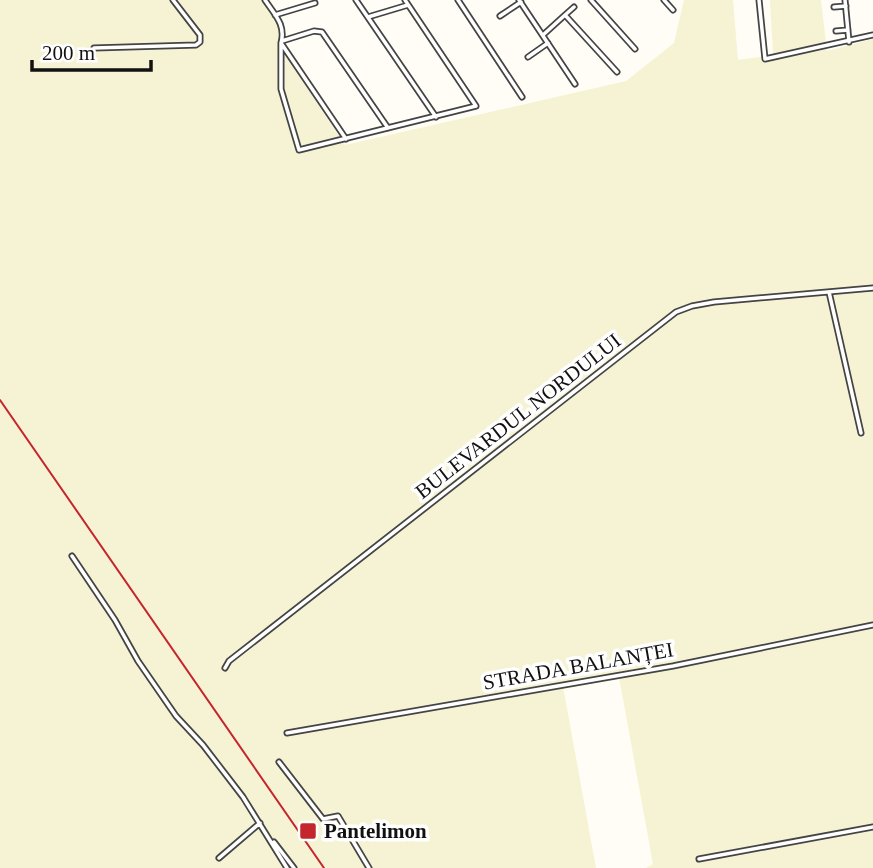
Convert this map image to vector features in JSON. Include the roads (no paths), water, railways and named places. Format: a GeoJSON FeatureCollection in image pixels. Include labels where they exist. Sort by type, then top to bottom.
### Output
{"type":"FeatureCollection","features":[{"type":"Feature","properties":{"kind":"street"},"geometry":{"type":"LineString","coordinates":[[94,48],[196,45],[200,42],[200,35],[173,0]]}},
{"type":"Feature","properties":{"kind":"street"},"geometry":{"type":"LineString","coordinates":[[265,0],[283,29],[282,89],[299,150],[477,106],[405,0]]}},
{"type":"Feature","properties":{"kind":"street"},"geometry":{"type":"LineString","coordinates":[[356,0],[436,117]]}},
{"type":"Feature","properties":{"kind":"street"},"geometry":{"type":"LineString","coordinates":[[458,0],[522,97]]}},
{"type":"Feature","properties":{"kind":"street"},"geometry":{"type":"LineString","coordinates":[[592,0],[635,49]]}},
{"type":"Feature","properties":{"kind":"street"},"geometry":{"type":"LineString","coordinates":[[664,0],[673,10]]}},
{"type":"Feature","properties":{"kind":"street"},"geometry":{"type":"LineString","coordinates":[[759,0],[765,59],[873,35]]}},
{"type":"Feature","properties":{"kind":"street"},"geometry":{"type":"LineString","coordinates":[[845,0],[849,42]]}},
{"type":"Feature","properties":{"kind":"street"},"geometry":{"type":"LineString","coordinates":[[500,16],[520,1],[575,84]]}},
{"type":"Feature","properties":{"kind":"street"},"geometry":{"type":"LineString","coordinates":[[275,15],[315,3]]}},
{"type":"Feature","properties":{"kind":"street"},"geometry":{"type":"LineString","coordinates":[[368,17],[408,5]]}},
{"type":"Feature","properties":{"kind":"street"},"geometry":{"type":"LineString","coordinates":[[834,7],[846,6]]}},
{"type":"Feature","properties":{"kind":"street"},"geometry":{"type":"LineString","coordinates":[[543,35],[574,7]]}},
{"type":"Feature","properties":{"kind":"street"},"geometry":{"type":"LineString","coordinates":[[565,15],[617,72]]}},
{"type":"Feature","properties":{"kind":"street"},"geometry":{"type":"LineString","coordinates":[[836,31],[848,30]]}},
{"type":"Feature","properties":{"kind":"street"},"geometry":{"type":"LineString","coordinates":[[281,42],[314,31],[322,32],[388,128]]}},
{"type":"Feature","properties":{"kind":"street"},"geometry":{"type":"LineString","coordinates":[[281,42],[346,139]]}},
{"type":"Feature","properties":{"kind":"street"},"geometry":{"type":"LineString","coordinates":[[528,57],[548,43]]}},
{"type":"Feature","properties":{"kind":"street","name":"BULEVARDUL NORDULUI"},"geometry":{"type":"LineString","coordinates":[[225,668],[229,661],[673,314],[686,307],[715,303],[873,288]]}},
{"type":"Feature","properties":{"kind":"street"},"geometry":{"type":"LineString","coordinates":[[829,292],[860,433]]}},
{"type":"Feature","properties":{"kind":"street"},"geometry":{"type":"LineString","coordinates":[[72,556],[115,620],[138,661],[176,716],[203,745],[261,823],[287,868]]}},
{"type":"Feature","properties":{"kind":"street","name":"STRADA BALANȚEI"},"geometry":{"type":"LineString","coordinates":[[287,733],[673,666],[873,625]]}},
{"type":"Feature","properties":{"kind":"street"},"geometry":{"type":"LineString","coordinates":[[279,762],[323,819],[338,816],[369,868]]}},
{"type":"Feature","properties":{"kind":"street"},"geometry":{"type":"LineString","coordinates":[[219,858],[261,823]]}},
{"type":"Feature","properties":{"kind":"street"},"geometry":{"type":"LineString","coordinates":[[699,859],[873,827]]}},
{"type":"Feature","properties":{"kind":"street"},"geometry":{"type":"LineString","coordinates":[[270,839],[294,868]]}},
{"type":"Feature","properties":{"kind":"railway"},"geometry":{"type":"LineString","coordinates":[[0,400],[324,868]]}},
{"type":"Feature","properties":{"kind":"place","name":"Pantelimon"},"geometry":{"type":"Point","coordinates":[308,831]}}]}
